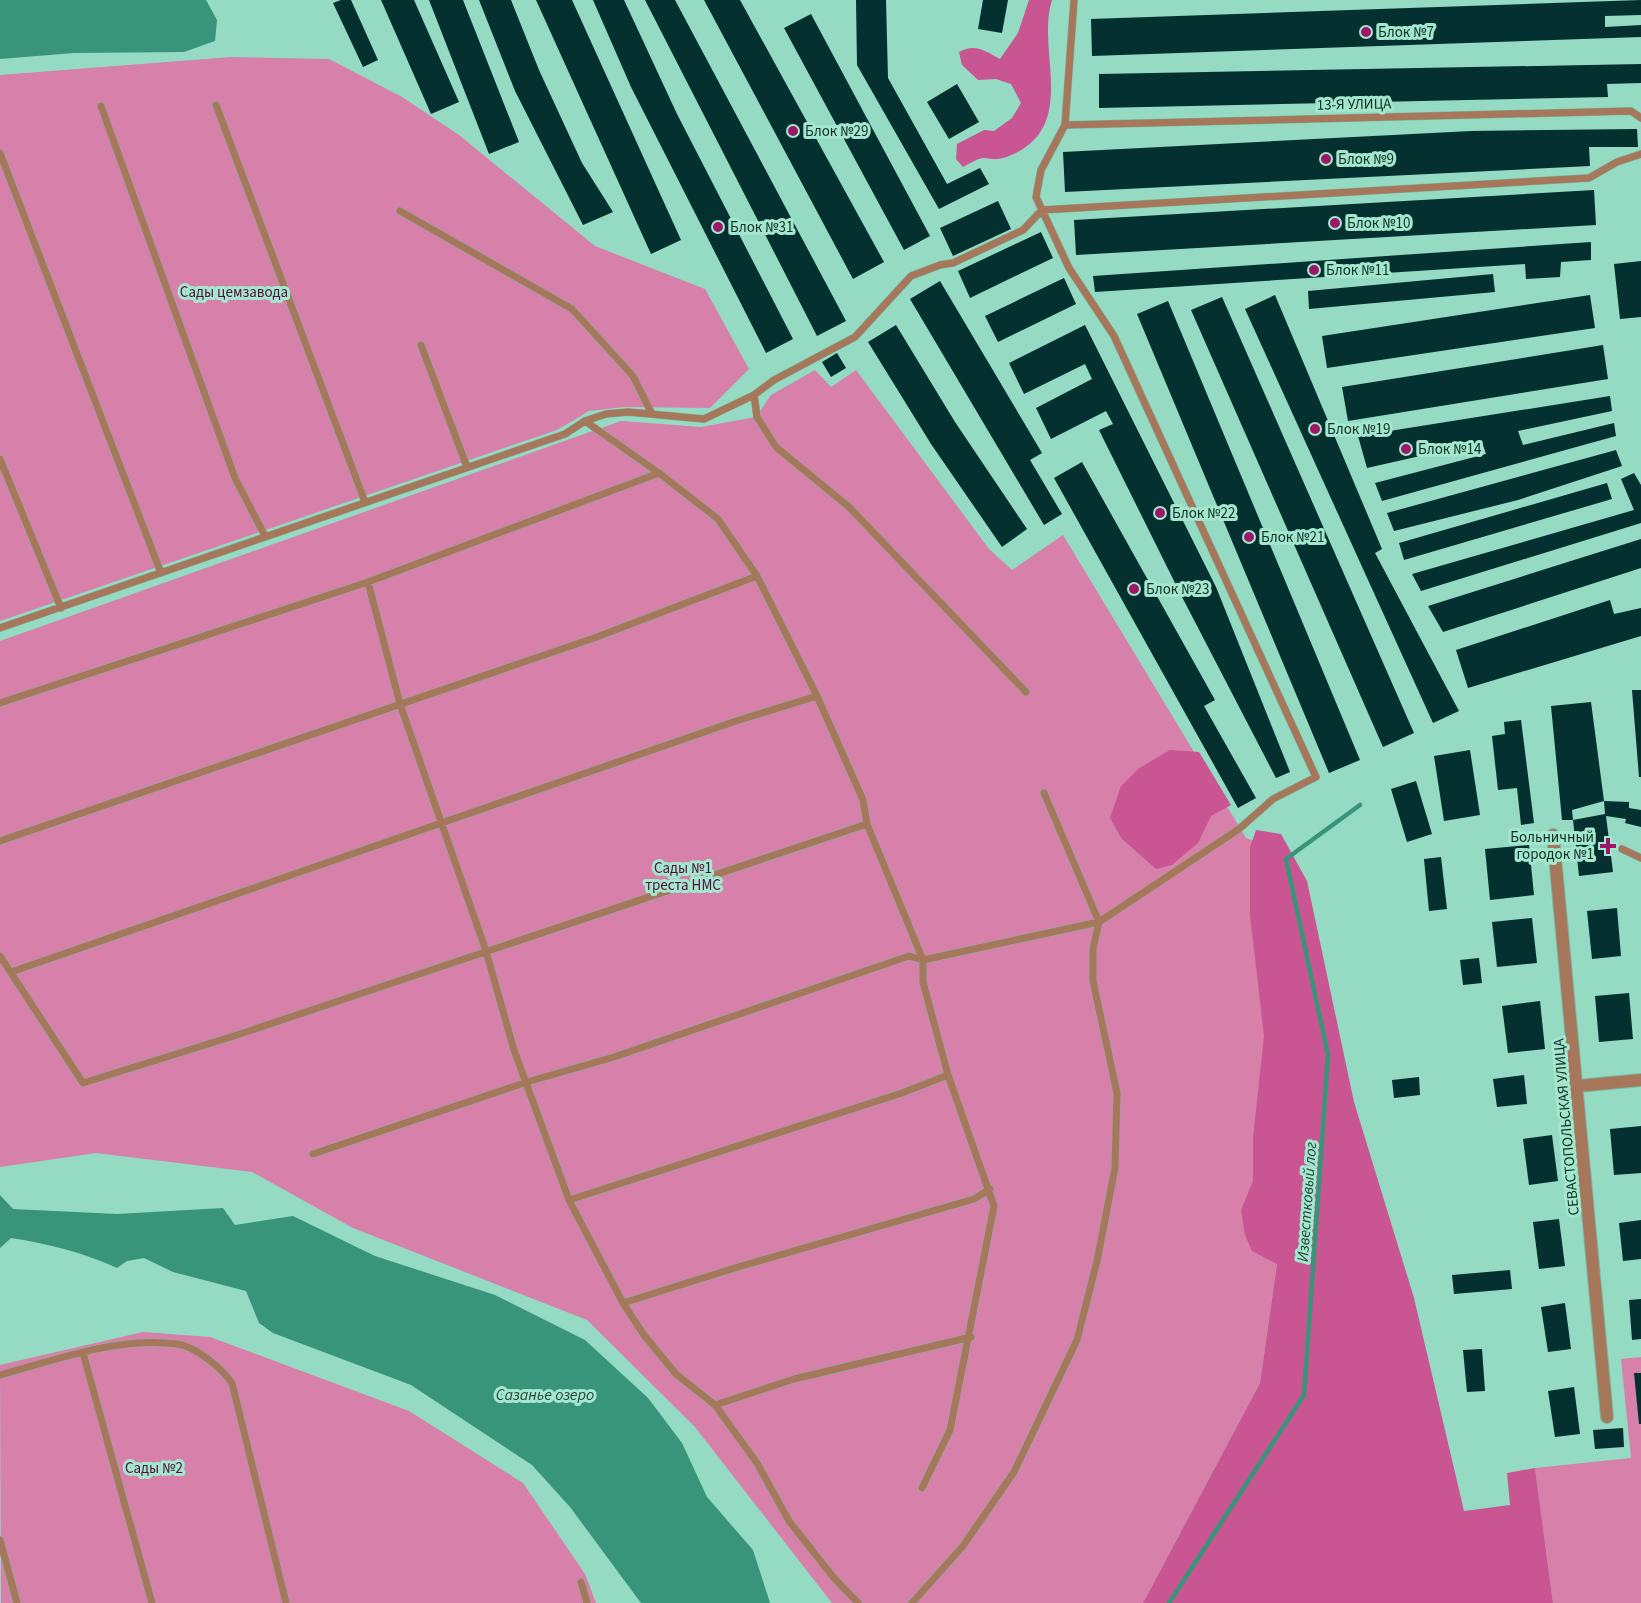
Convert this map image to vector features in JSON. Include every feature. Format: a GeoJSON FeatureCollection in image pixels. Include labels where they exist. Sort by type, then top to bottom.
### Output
{"type":"FeatureCollection","features":[{"type":"Feature","properties":{"kind":"street","name":"СЕВАСТОПОЛЬСКАЯ УЛИЦА"},"geometry":{"type":"LineString","coordinates":[[1553,835],[1607,1417]]}},
{"type":"Feature","properties":{"kind":"street"},"geometry":{"type":"LineString","coordinates":[[1578,1086],[1641,1080]]}},
{"type":"Feature","properties":{"kind":"lane"},"geometry":{"type":"LineString","coordinates":[[313,1154],[527,1082],[614,1057],[909,956],[923,960],[1099,922],[1239,829],[1273,799],[1316,777],[1114,336],[1070,268],[1036,197],[1041,170],[1065,124],[1074,0]]}},
{"type":"Feature","properties":{"kind":"lane"},"geometry":{"type":"LineString","coordinates":[[216,105],[365,502]]}},
{"type":"Feature","properties":{"kind":"lane"},"geometry":{"type":"LineString","coordinates":[[101,106],[235,478],[265,536]]}},
{"type":"Feature","properties":{"kind":"lane","name":"13-Я УЛИЦА"},"geometry":{"type":"LineString","coordinates":[[1065,124],[1615,111],[1631,111],[1641,118]]}},
{"type":"Feature","properties":{"kind":"lane"},"geometry":{"type":"LineString","coordinates":[[0,153],[161,573]]}},
{"type":"Feature","properties":{"kind":"lane"},"geometry":{"type":"LineString","coordinates":[[0,628],[565,434],[585,420],[616,413],[704,419],[754,395],[774,380],[855,337],[911,276],[940,265],[953,263],[1023,230],[1042,210],[1589,178],[1617,162],[1641,154]]}},
{"type":"Feature","properties":{"kind":"lane"},"geometry":{"type":"LineString","coordinates":[[400,211],[572,309],[633,376],[652,414]]}},
{"type":"Feature","properties":{"kind":"lane"},"geometry":{"type":"LineString","coordinates":[[421,345],[467,467]]}},
{"type":"Feature","properties":{"kind":"lane"},"geometry":{"type":"LineString","coordinates":[[754,395],[757,417],[776,447],[849,507],[1026,692]]}},
{"type":"Feature","properties":{"kind":"lane"},"geometry":{"type":"LineString","coordinates":[[585,420],[660,473],[718,519],[758,576],[817,696],[863,800],[867,824],[923,960],[923,982],[948,1075],[990,1189],[994,1206],[950,1430],[922,1488]]}},
{"type":"Feature","properties":{"kind":"lane"},"geometry":{"type":"LineString","coordinates":[[0,459],[61,608]]}},
{"type":"Feature","properties":{"kind":"lane"},"geometry":{"type":"LineString","coordinates":[[0,703],[368,582],[660,473]]}},
{"type":"Feature","properties":{"kind":"lane"},"geometry":{"type":"LineString","coordinates":[[0,841],[594,638],[758,576]]}},
{"type":"Feature","properties":{"kind":"lane"},"geometry":{"type":"LineString","coordinates":[[368,582],[400,704],[486,951],[514,1050],[569,1200],[622,1303],[644,1335],[676,1374],[715,1405],[757,1463],[789,1521],[834,1578],[858,1603]]}},
{"type":"Feature","properties":{"kind":"lane"},"geometry":{"type":"LineString","coordinates":[[11,972],[736,721],[817,696]]}},
{"type":"Feature","properties":{"kind":"lane"},"geometry":{"type":"LineString","coordinates":[[912,1603],[963,1546],[1014,1472],[1077,1340],[1097,1261],[1115,1168],[1117,1093],[1093,981],[1093,949],[1099,922],[1044,793]]}},
{"type":"Feature","properties":{"kind":"lane"},"geometry":{"type":"LineString","coordinates":[[0,956],[83,1083],[237,1035],[867,824]]}},
{"type":"Feature","properties":{"kind":"lane"},"geometry":{"type":"LineString","coordinates":[[1622,849],[1641,858]]}},
{"type":"Feature","properties":{"kind":"lane"},"geometry":{"type":"LineString","coordinates":[[569,1200],[902,1093],[948,1075]]}},
{"type":"Feature","properties":{"kind":"lane"},"geometry":{"type":"LineString","coordinates":[[622,1303],[974,1199],[990,1189]]}},
{"type":"Feature","properties":{"kind":"lane"},"geometry":{"type":"LineString","coordinates":[[715,1405],[794,1379],[970,1337]]}},
{"type":"Feature","properties":{"kind":"lane"},"geometry":{"type":"LineString","coordinates":[[0,1375],[83,1353],[135,1344],[179,1344],[219,1366],[232,1383],[286,1603]]}},
{"type":"Feature","properties":{"kind":"lane"},"geometry":{"type":"LineString","coordinates":[[83,1353],[152,1603]]}},
{"type":"Feature","properties":{"kind":"lane"},"geometry":{"type":"LineString","coordinates":[[0,1540],[16,1603]]}},
{"type":"Feature","properties":{"kind":"lane"},"geometry":{"type":"LineString","coordinates":[[581,1582],[587,1603]]}},
{"type":"Feature","properties":{"kind":"green space","name":"Сады цемзавода"},"geometry":{"type":"Polygon","coordinates":[[[231,57],[329,59],[402,97],[459,135],[595,246],[705,289],[749,369],[710,408],[624,407],[589,411],[557,430],[0,621],[0,75],[231,57]]]}},
{"type":"Feature","properties":{"kind":"green space","name":"Сады №1 треста НМС"},"geometry":{"type":"Polygon","coordinates":[[[815,370],[831,387],[856,370],[989,549],[1012,570],[1063,535],[1246,838],[1279,850],[1310,1032],[1260,1383],[1143,1603],[832,1603],[695,1427],[587,1320],[353,1228],[252,1172],[96,1153],[0,1167],[0,641],[621,421],[701,427],[756,417],[771,395],[815,370]]]}},
{"type":"Feature","properties":{"kind":"green space","name":"Сады №2"},"geometry":{"type":"Polygon","coordinates":[[[143,1332],[210,1337],[409,1411],[523,1483],[585,1574],[596,1603],[1,1603],[0,1365],[143,1332]]]}},
{"type":"Feature","properties":{"kind":"green space"},"geometry":{"type":"Polygon","coordinates":[[[1641,1357],[1641,1603],[1553,1603],[1535,1468],[1631,1458],[1621,1359],[1641,1357]]]}},
{"type":"Feature","properties":{"kind":"shaded area"},"geometry":{"type":"Polygon","coordinates":[[[1029,0],[1052,0],[1048,18],[1051,97],[1048,115],[1040,132],[1020,151],[1002,158],[979,159],[963,167],[956,159],[957,144],[984,130],[994,131],[1012,118],[1021,103],[1011,84],[996,79],[978,80],[962,65],[959,52],[975,48],[1000,59],[1018,33],[1029,0]]]}},
{"type":"Feature","properties":{"kind":"shaded area"},"geometry":{"type":"Polygon","coordinates":[[[1170,750],[1199,752],[1231,805],[1211,816],[1198,843],[1172,865],[1156,869],[1122,839],[1110,818],[1121,786],[1138,769],[1170,750]]]}},
{"type":"Feature","properties":{"kind":"shaded area"},"geometry":{"type":"Polygon","coordinates":[[[1256,830],[1281,834],[1307,881],[1354,1102],[1414,1298],[1464,1511],[1510,1505],[1507,1473],[1535,1468],[1553,1603],[1143,1603],[1260,1383],[1277,1264],[1252,1251],[1245,1235],[1241,1210],[1253,1181],[1253,1138],[1264,1036],[1250,915],[1250,847],[1256,830]]]}},
{"type":"Feature","properties":{"kind":"water"},"geometry":{"type":"Polygon","coordinates":[[[0,0],[206,0],[217,20],[215,41],[184,52],[74,53],[0,59],[0,0]]]}},
{"type":"Feature","properties":{"kind":"water","name":"Сазанье озеро"},"geometry":{"type":"Polygon","coordinates":[[[0,1195],[13,1209],[117,1214],[223,1208],[235,1225],[293,1216],[375,1256],[495,1295],[585,1340],[648,1398],[682,1443],[707,1497],[753,1550],[770,1603],[641,1603],[570,1507],[532,1465],[411,1385],[273,1333],[259,1323],[246,1291],[173,1272],[144,1258],[127,1261],[117,1268],[78,1253],[25,1240],[11,1238],[0,1248],[0,1195]]]}},
{"type":"Feature","properties":{"kind":"building"},"geometry":{"type":"Polygon","coordinates":[[[351,0],[378,60],[363,67],[333,3],[351,0]]]}},
{"type":"Feature","properties":{"kind":"building"},"geometry":{"type":"Polygon","coordinates":[[[381,0],[414,0],[459,102],[431,114],[381,0]]]}},
{"type":"Feature","properties":{"kind":"building"},"geometry":{"type":"Polygon","coordinates":[[[429,0],[463,0],[519,142],[489,154],[429,0]]]}},
{"type":"Feature","properties":{"kind":"building"},"geometry":{"type":"Polygon","coordinates":[[[479,0],[511,0],[539,70],[582,163],[613,212],[583,225],[515,91],[479,0]]]}},
{"type":"Feature","properties":{"kind":"building"},"geometry":{"type":"Polygon","coordinates":[[[536,0],[572,0],[681,240],[651,254],[536,0]]]}},
{"type":"Feature","properties":{"kind":"building","name":"Блок №31"},"geometry":{"type":"Polygon","coordinates":[[[593,0],[624,0],[677,114],[793,339],[766,353],[631,87],[593,0]]]}},
{"type":"Feature","properties":{"kind":"building"},"geometry":{"type":"Polygon","coordinates":[[[645,0],[675,0],[846,321],[817,336],[645,0]]]}},
{"type":"Feature","properties":{"kind":"building","name":"Блок №29"},"geometry":{"type":"Polygon","coordinates":[[[704,0],[740,0],[884,262],[853,279],[704,0]]]}},
{"type":"Feature","properties":{"kind":"building"},"geometry":{"type":"Polygon","coordinates":[[[856,0],[886,0],[888,78],[947,184],[980,168],[989,184],[939,209],[857,65],[856,0]]]}},
{"type":"Feature","properties":{"kind":"building"},"geometry":{"type":"Polygon","coordinates":[[[983,0],[1008,0],[1002,33],[978,29],[983,0]]]}},
{"type":"Feature","properties":{"kind":"building","name":"Блок №7"},"geometry":{"type":"Polygon","coordinates":[[[1641,0],[1641,15],[1605,16],[1605,27],[1641,25],[1641,37],[1092,56],[1091,19],[1641,0]]]}},
{"type":"Feature","properties":{"kind":"building"},"geometry":{"type":"Polygon","coordinates":[[[811,14],[930,236],[904,250],[784,28],[811,14]]]}},
{"type":"Feature","properties":{"kind":"building"},"geometry":{"type":"Polygon","coordinates":[[[1641,64],[1641,83],[1607,84],[1608,97],[1099,108],[1099,74],[1641,64]]]}},
{"type":"Feature","properties":{"kind":"building"},"geometry":{"type":"Polygon","coordinates":[[[957,84],[979,122],[949,139],[927,102],[957,84]]]}},
{"type":"Feature","properties":{"kind":"building","name":"Блок №9"},"geometry":{"type":"Polygon","coordinates":[[[1637,129],[1638,147],[1589,147],[1590,166],[1065,192],[1063,152],[1471,131],[1637,129]]]}},
{"type":"Feature","properties":{"kind":"building","name":"Блок №10"},"geometry":{"type":"Polygon","coordinates":[[[1594,190],[1596,225],[1076,255],[1074,220],[1594,190]]]}},
{"type":"Feature","properties":{"kind":"building"},"geometry":{"type":"Polygon","coordinates":[[[998,201],[1011,229],[953,256],[940,228],[998,201]]]}},
{"type":"Feature","properties":{"kind":"building"},"geometry":{"type":"Polygon","coordinates":[[[1041,232],[1053,258],[970,298],[958,271],[1041,232]]]}},
{"type":"Feature","properties":{"kind":"building","name":"Блок №11"},"geometry":{"type":"Polygon","coordinates":[[[1591,242],[1591,260],[1561,262],[1560,277],[1526,279],[1525,264],[1095,292],[1093,276],[1591,242]]]}},
{"type":"Feature","properties":{"kind":"building"},"geometry":{"type":"Polygon","coordinates":[[[1641,261],[1641,317],[1620,319],[1614,264],[1641,261]]]}},
{"type":"Feature","properties":{"kind":"building","name":"Блок №11"},"geometry":{"type":"Polygon","coordinates":[[[1493,274],[1495,292],[1309,309],[1308,291],[1493,274]]]}},
{"type":"Feature","properties":{"kind":"building"},"geometry":{"type":"Polygon","coordinates":[[[1064,278],[1076,304],[998,342],[985,316],[1064,278]]]}},
{"type":"Feature","properties":{"kind":"building"},"geometry":{"type":"Polygon","coordinates":[[[940,281],[1042,453],[1030,460],[1062,514],[1044,525],[910,299],[940,281]]]}},
{"type":"Feature","properties":{"kind":"building","name":"Блок №19"},"geometry":{"type":"Polygon","coordinates":[[[1275,295],[1382,549],[1375,553],[1459,711],[1433,723],[1245,309],[1275,295]]]}},
{"type":"Feature","properties":{"kind":"building"},"geometry":{"type":"Polygon","coordinates":[[[1590,295],[1595,328],[1327,368],[1322,336],[1590,295]]]}},
{"type":"Feature","properties":{"kind":"building"},"geometry":{"type":"Polygon","coordinates":[[[1222,297],[1414,733],[1383,747],[1191,310],[1222,297]]]}},
{"type":"Feature","properties":{"kind":"building","name":"Блок №21"},"geometry":{"type":"Polygon","coordinates":[[[1168,301],[1360,760],[1329,773],[1137,314],[1168,301]]]}},
{"type":"Feature","properties":{"kind":"building"},"geometry":{"type":"Polygon","coordinates":[[[896,325],[955,422],[1027,529],[1002,547],[931,444],[868,342],[896,325]]]}},
{"type":"Feature","properties":{"kind":"building","name":"Блок №22"},"geometry":{"type":"Polygon","coordinates":[[[1085,325],[1216,587],[1290,772],[1276,778],[1181,595],[1099,430],[1113,424],[1106,411],[1051,439],[1036,408],[1092,379],[1085,364],[1024,394],[1009,363],[1085,325]]]}},
{"type":"Feature","properties":{"kind":"building"},"geometry":{"type":"Polygon","coordinates":[[[1603,345],[1608,379],[1348,421],[1342,387],[1603,345]]]}},
{"type":"Feature","properties":{"kind":"building"},"geometry":{"type":"Polygon","coordinates":[[[837,353],[846,368],[831,377],[822,362],[837,353]]]}},
{"type":"Feature","properties":{"kind":"building","name":"Блок №14"},"geometry":{"type":"Polygon","coordinates":[[[1610,396],[1612,411],[1518,431],[1523,445],[1614,423],[1616,436],[1382,501],[1375,483],[1486,454],[1482,442],[1367,468],[1358,436],[1610,396]]]}},
{"type":"Feature","properties":{"kind":"building"},"geometry":{"type":"Polygon","coordinates":[[[1616,450],[1622,466],[1518,500],[1394,531],[1387,513],[1616,450]]]}},
{"type":"Feature","properties":{"kind":"building","name":"Блок №23"},"geometry":{"type":"Polygon","coordinates":[[[1082,462],[1215,700],[1204,706],[1256,798],[1238,808],[1054,478],[1082,462]]]}},
{"type":"Feature","properties":{"kind":"building"},"geometry":{"type":"Polygon","coordinates":[[[1634,473],[1641,485],[1641,523],[1421,591],[1412,574],[1634,510],[1621,479],[1634,473]]]}},
{"type":"Feature","properties":{"kind":"building"},"geometry":{"type":"Polygon","coordinates":[[[1607,483],[1612,499],[1404,560],[1399,543],[1607,483]]]}},
{"type":"Feature","properties":{"kind":"building"},"geometry":{"type":"Polygon","coordinates":[[[1641,539],[1641,568],[1443,632],[1428,606],[1641,539]]]}},
{"type":"Feature","properties":{"kind":"building"},"geometry":{"type":"Polygon","coordinates":[[[1610,600],[1614,614],[1641,608],[1641,636],[1468,688],[1456,650],[1610,600]]]}},
{"type":"Feature","properties":{"kind":"building"},"geometry":{"type":"Polygon","coordinates":[[[1632,690],[1641,690],[1641,777],[1639,777],[1632,690]]]}},
{"type":"Feature","properties":{"kind":"building"},"geometry":{"type":"Polygon","coordinates":[[[1591,702],[1604,801],[1572,810],[1573,820],[1562,820],[1551,706],[1591,702]]]}},
{"type":"Feature","properties":{"kind":"building"},"geometry":{"type":"Polygon","coordinates":[[[1521,720],[1534,823],[1521,825],[1517,788],[1498,790],[1492,736],[1505,734],[1504,722],[1521,720]]]}},
{"type":"Feature","properties":{"kind":"building"},"geometry":{"type":"Polygon","coordinates":[[[1470,750],[1480,815],[1444,821],[1434,756],[1470,750]]]}},
{"type":"Feature","properties":{"kind":"building"},"geometry":{"type":"Polygon","coordinates":[[[1416,781],[1432,834],[1407,842],[1391,789],[1416,781]]]}},
{"type":"Feature","properties":{"kind":"building"},"geometry":{"type":"Polygon","coordinates":[[[1604,801],[1629,802],[1629,808],[1641,810],[1641,827],[1625,823],[1626,819],[1606,816],[1613,872],[1579,876],[1573,820],[1605,814],[1604,801]]]}},
{"type":"Feature","properties":{"kind":"building"},"geometry":{"type":"Polygon","coordinates":[[[1529,845],[1534,895],[1490,900],[1485,849],[1529,845]]]}},
{"type":"Feature","properties":{"kind":"building"},"geometry":{"type":"Polygon","coordinates":[[[1441,857],[1447,909],[1429,911],[1424,859],[1441,857]]]}},
{"type":"Feature","properties":{"kind":"building"},"geometry":{"type":"Polygon","coordinates":[[[1617,908],[1621,956],[1592,959],[1587,911],[1617,908]]]}},
{"type":"Feature","properties":{"kind":"building"},"geometry":{"type":"Polygon","coordinates":[[[1532,918],[1537,963],[1497,967],[1492,922],[1532,918]]]}},
{"type":"Feature","properties":{"kind":"building"},"geometry":{"type":"Polygon","coordinates":[[[1479,958],[1482,983],[1463,985],[1460,960],[1479,958]]]}},
{"type":"Feature","properties":{"kind":"building"},"geometry":{"type":"Polygon","coordinates":[[[1629,993],[1633,1039],[1599,1042],[1595,996],[1629,993]]]}},
{"type":"Feature","properties":{"kind":"building"},"geometry":{"type":"Polygon","coordinates":[[[1540,1001],[1545,1049],[1508,1053],[1502,1006],[1540,1001]]]}},
{"type":"Feature","properties":{"kind":"building"},"geometry":{"type":"Polygon","coordinates":[[[1524,1075],[1527,1104],[1497,1107],[1493,1079],[1524,1075]]]}},
{"type":"Feature","properties":{"kind":"building"},"geometry":{"type":"Polygon","coordinates":[[[1419,1077],[1420,1095],[1394,1098],[1392,1080],[1419,1077]]]}},
{"type":"Feature","properties":{"kind":"building"},"geometry":{"type":"Polygon","coordinates":[[[1641,1126],[1641,1173],[1614,1175],[1610,1129],[1641,1126]]]}},
{"type":"Feature","properties":{"kind":"building"},"geometry":{"type":"Polygon","coordinates":[[[1552,1135],[1558,1181],[1529,1185],[1523,1139],[1552,1135]]]}},
{"type":"Feature","properties":{"kind":"building"},"geometry":{"type":"Polygon","coordinates":[[[1559,1219],[1565,1266],[1539,1269],[1533,1222],[1559,1219]]]}},
{"type":"Feature","properties":{"kind":"building"},"geometry":{"type":"Polygon","coordinates":[[[1641,1220],[1641,1259],[1623,1261],[1619,1223],[1641,1220]]]}},
{"type":"Feature","properties":{"kind":"building"},"geometry":{"type":"Polygon","coordinates":[[[1510,1270],[1512,1289],[1454,1294],[1452,1275],[1510,1270]]]}},
{"type":"Feature","properties":{"kind":"building"},"geometry":{"type":"Polygon","coordinates":[[[1641,1299],[1641,1339],[1632,1340],[1629,1300],[1641,1299]]]}},
{"type":"Feature","properties":{"kind":"building"},"geometry":{"type":"Polygon","coordinates":[[[1565,1303],[1571,1349],[1548,1352],[1541,1307],[1565,1303]]]}},
{"type":"Feature","properties":{"kind":"building"},"geometry":{"type":"Polygon","coordinates":[[[1482,1349],[1485,1391],[1467,1392],[1463,1350],[1482,1349]]]}},
{"type":"Feature","properties":{"kind":"building"},"geometry":{"type":"Polygon","coordinates":[[[1634,1373],[1641,1373],[1641,1424],[1639,1424],[1634,1373]]]}},
{"type":"Feature","properties":{"kind":"building"},"geometry":{"type":"Polygon","coordinates":[[[1574,1387],[1580,1434],[1555,1437],[1548,1391],[1574,1387]]]}},
{"type":"Feature","properties":{"kind":"building"},"geometry":{"type":"Polygon","coordinates":[[[1623,1428],[1624,1447],[1595,1449],[1593,1430],[1623,1428]]]}},
{"type":"Feature","properties":{"kind":"waterway","name":"Известковый лог"},"geometry":{"type":"LineString","coordinates":[[1169,1603],[1304,1395],[1328,1055],[1286,859],[1360,805]]}},
{"type":"Feature","properties":{"kind":"place","name":"Блок №7"},"geometry":{"type":"Point","coordinates":[1366,32]}},
{"type":"Feature","properties":{"kind":"place","name":"Блок №29"},"geometry":{"type":"Point","coordinates":[793,131]}},
{"type":"Feature","properties":{"kind":"place","name":"Блок №9"},"geometry":{"type":"Point","coordinates":[1326,159]}},
{"type":"Feature","properties":{"kind":"place","name":"Блок №10"},"geometry":{"type":"Point","coordinates":[1335,223]}},
{"type":"Feature","properties":{"kind":"place","name":"Блок №31"},"geometry":{"type":"Point","coordinates":[718,227]}},
{"type":"Feature","properties":{"kind":"place","name":"Блок №11"},"geometry":{"type":"Point","coordinates":[1314,270]}},
{"type":"Feature","properties":{"kind":"place","name":"Блок №19"},"geometry":{"type":"Point","coordinates":[1315,429]}},
{"type":"Feature","properties":{"kind":"place","name":"Блок №14"},"geometry":{"type":"Point","coordinates":[1406,449]}},
{"type":"Feature","properties":{"kind":"place","name":"Блок №22"},"geometry":{"type":"Point","coordinates":[1160,513]}},
{"type":"Feature","properties":{"kind":"place","name":"Блок №21"},"geometry":{"type":"Point","coordinates":[1249,537]}},
{"type":"Feature","properties":{"kind":"place","name":"Блок №23"},"geometry":{"type":"Point","coordinates":[1134,589]}},
{"type":"Feature","properties":{"kind":"place","name":"Больничный городок №1"},"geometry":{"type":"Point","coordinates":[1608,846]}}]}
